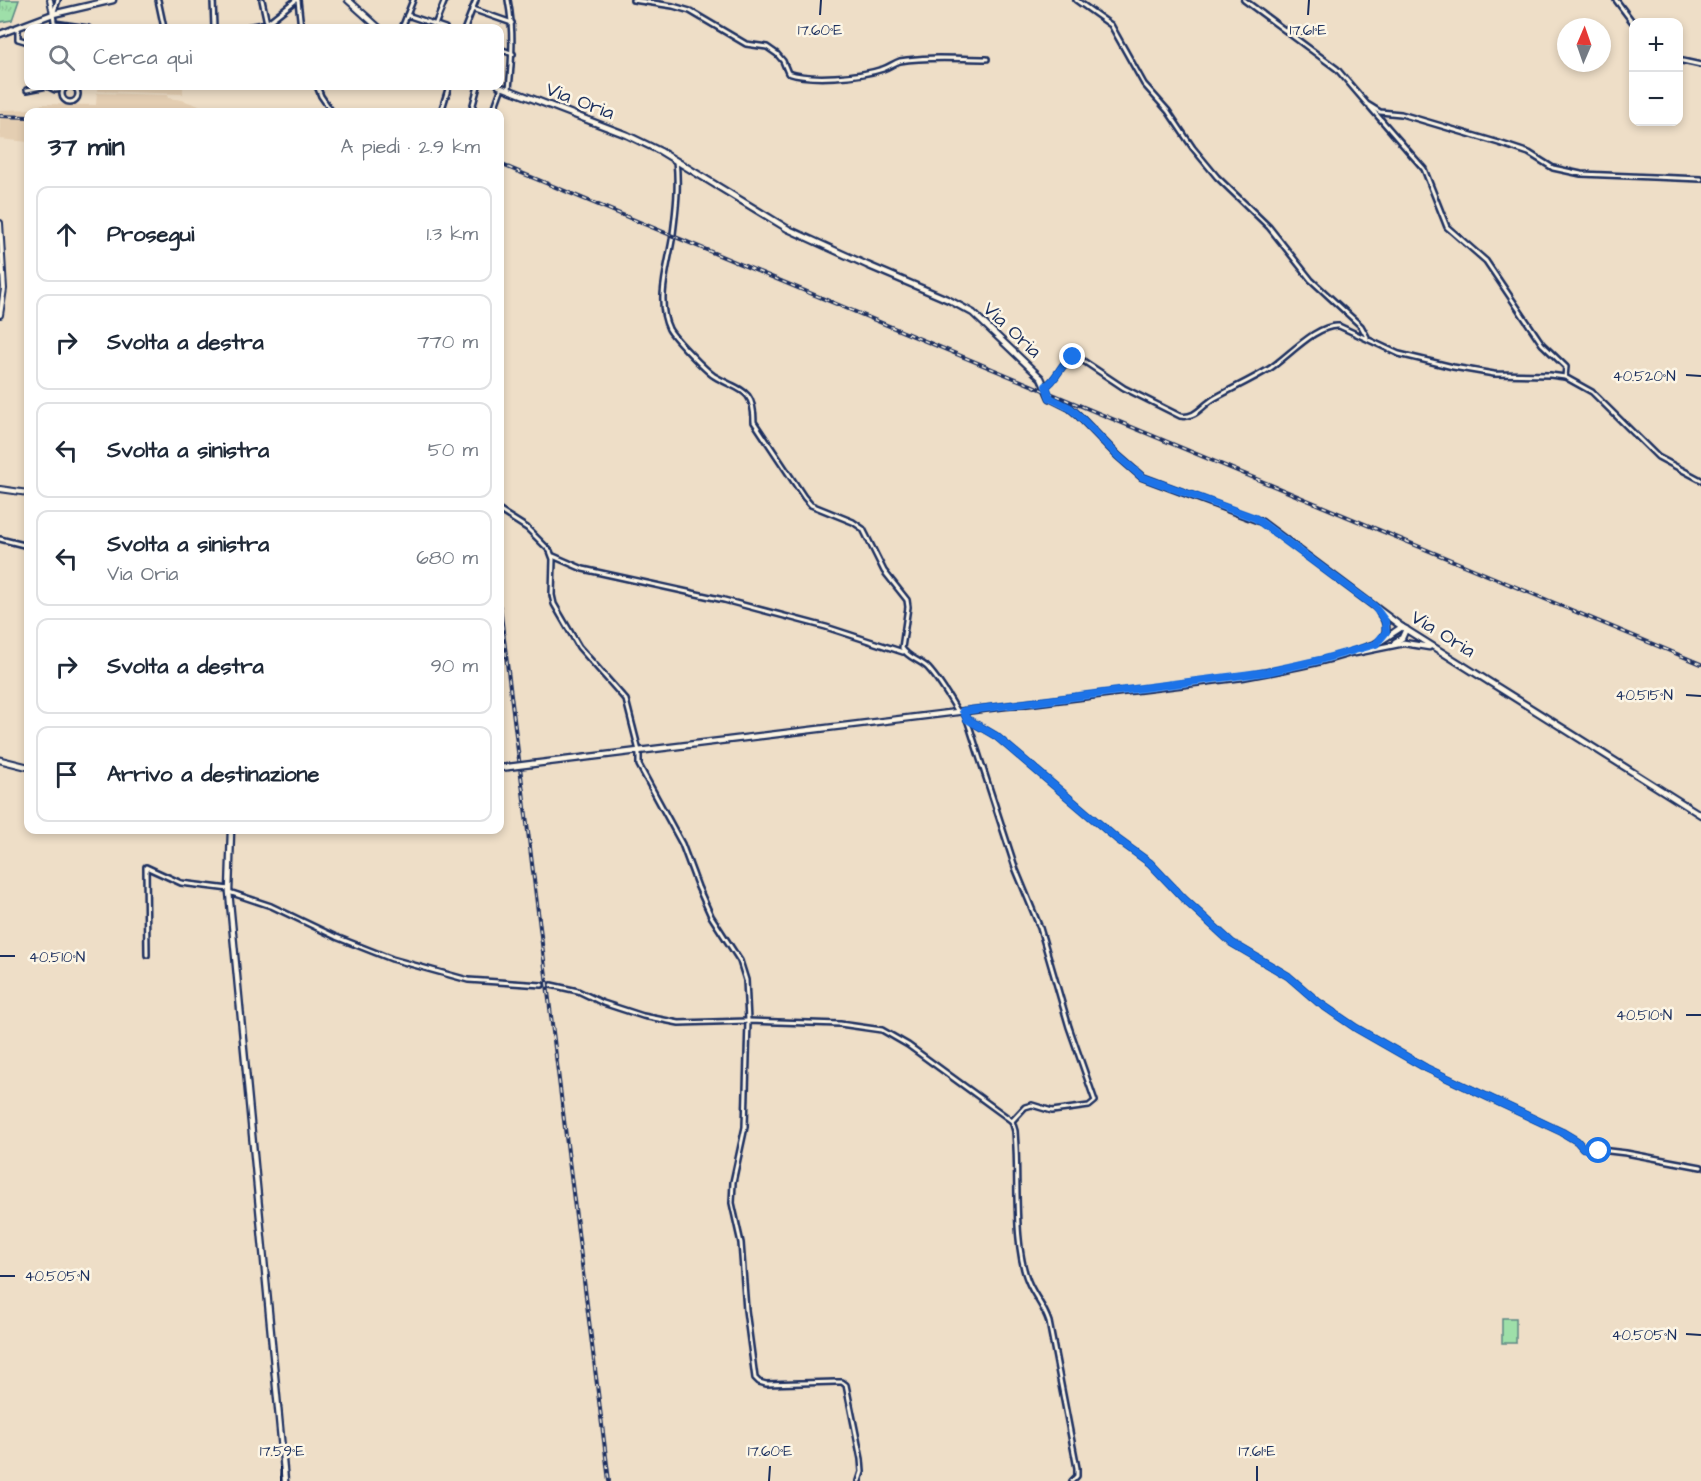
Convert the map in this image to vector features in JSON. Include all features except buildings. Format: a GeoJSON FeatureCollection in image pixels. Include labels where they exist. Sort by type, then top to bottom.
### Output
{"type":"FeatureCollection","features":[{"type":"Feature","properties":{"kind":"main road"},"geometry":{"type":"LineString","coordinates":[[28,24],[53,14],[96,2],[113,0]]}},
{"type":"Feature","properties":{"kind":"main road"},"geometry":{"type":"LineString","coordinates":[[348,0],[375,24]]}},
{"type":"Feature","properties":{"kind":"main road"},"geometry":{"type":"LineString","coordinates":[[0,34],[24,26]]}},
{"type":"Feature","properties":{"kind":"main road","name":"Via Oria"},"geometry":{"type":"LineString","coordinates":[[504,88],[627,135],[788,229],[949,300],[973,313],[1041,378],[1050,398],[1070,408],[1142,477],[1255,518],[1404,628],[1701,815]]}},
{"type":"Feature","properties":{"kind":"main road"},"geometry":{"type":"LineString","coordinates":[[1374,606],[1385,621],[1386,628],[1384,636],[1376,644]]}},
{"type":"Feature","properties":{"kind":"main road"},"geometry":{"type":"LineString","coordinates":[[1320,660],[1376,644],[1404,628]]}},
{"type":"Feature","properties":{"kind":"main road"},"geometry":{"type":"LineString","coordinates":[[1393,644],[1402,638],[1404,628]]}},
{"type":"Feature","properties":{"kind":"main road"},"geometry":{"type":"LineString","coordinates":[[504,768],[1242,677],[1393,644],[1413,643],[1435,648]]}},
{"type":"Feature","properties":{"kind":"main road"},"geometry":{"type":"LineString","coordinates":[[0,760],[24,766]]}},
{"type":"Feature","properties":{"kind":"main road"},"geometry":{"type":"LineString","coordinates":[[232,834],[229,890],[285,1481]]}},
{"type":"Feature","properties":{"kind":"street"},"geometry":{"type":"LineString","coordinates":[[50,0],[54,23],[61,24]]}},
{"type":"Feature","properties":{"kind":"street"},"geometry":{"type":"LineString","coordinates":[[53,14],[58,0]]}},
{"type":"Feature","properties":{"kind":"street"},"geometry":{"type":"LineString","coordinates":[[158,0],[163,24]]}},
{"type":"Feature","properties":{"kind":"street"},"geometry":{"type":"LineString","coordinates":[[213,0],[214,24]]}},
{"type":"Feature","properties":{"kind":"street"},"geometry":{"type":"LineString","coordinates":[[262,0],[267,23]]}},
{"type":"Feature","properties":{"kind":"street"},"geometry":{"type":"LineString","coordinates":[[262,24],[267,23],[297,0],[300,24]]}},
{"type":"Feature","properties":{"kind":"street"},"geometry":{"type":"LineString","coordinates":[[404,24],[413,0]]}},
{"type":"Feature","properties":{"kind":"street"},"geometry":{"type":"LineString","coordinates":[[435,24],[444,0]]}},
{"type":"Feature","properties":{"kind":"street"},"geometry":{"type":"LineString","coordinates":[[466,24],[476,0]]}},
{"type":"Feature","properties":{"kind":"street"},"geometry":{"type":"LineString","coordinates":[[508,0],[512,23],[513,54],[508,89]]}},
{"type":"Feature","properties":{"kind":"street"},"geometry":{"type":"LineString","coordinates":[[633,0],[690,11],[746,44],[766,47],[783,61],[788,73],[796,76],[846,77],[911,60],[987,59]]}},
{"type":"Feature","properties":{"kind":"street"},"geometry":{"type":"LineString","coordinates":[[1076,0],[1111,25],[1144,84],[1168,111],[1193,148],[1217,177],[1269,226],[1311,280],[1361,326],[1368,338]]}},
{"type":"Feature","properties":{"kind":"street"},"geometry":{"type":"LineString","coordinates":[[1244,0],[1337,69],[1424,169],[1447,226],[1486,261],[1542,345],[1566,367],[1565,377]]}},
{"type":"Feature","properties":{"kind":"street"},"geometry":{"type":"LineString","coordinates":[[1616,0],[1630,18]]}},
{"type":"Feature","properties":{"kind":"street"},"geometry":{"type":"LineString","coordinates":[[472,9],[512,23]]}},
{"type":"Feature","properties":{"kind":"street"},"geometry":{"type":"LineString","coordinates":[[407,15],[432,24]]}},
{"type":"Feature","properties":{"kind":"street"},"geometry":{"type":"LineString","coordinates":[[18,28],[18,39],[24,41]]}},
{"type":"Feature","properties":{"kind":"street"},"geometry":{"type":"LineString","coordinates":[[504,51],[513,54]]}},
{"type":"Feature","properties":{"kind":"street"},"geometry":{"type":"LineString","coordinates":[[1683,61],[1701,65]]}},
{"type":"Feature","properties":{"kind":"street"},"geometry":{"type":"LineString","coordinates":[[66,90],[63,95],[69,102],[77,98],[77,90]]}},
{"type":"Feature","properties":{"kind":"street"},"geometry":{"type":"LineString","coordinates":[[319,90],[329,108]]}},
{"type":"Feature","properties":{"kind":"street"},"geometry":{"type":"LineString","coordinates":[[442,108],[448,90]]}},
{"type":"Feature","properties":{"kind":"street"},"geometry":{"type":"LineString","coordinates":[[472,108],[477,90]]}},
{"type":"Feature","properties":{"kind":"street"},"geometry":{"type":"LineString","coordinates":[[494,108],[499,90]]}},
{"type":"Feature","properties":{"kind":"street"},"geometry":{"type":"LineString","coordinates":[[1367,104],[1380,111],[1401,114],[1529,153],[1553,168],[1581,174],[1701,179]]}},
{"type":"Feature","properties":{"kind":"street"},"geometry":{"type":"LineString","coordinates":[[675,161],[678,174],[675,213],[664,292],[665,317],[670,331],[713,375],[740,388],[751,398],[754,422],[811,505],[853,522],[863,529],[884,570],[907,600],[908,614],[902,648],[905,653]]}},
{"type":"Feature","properties":{"kind":"street"},"geometry":{"type":"LineString","coordinates":[[0,223],[4,289],[0,315]]}},
{"type":"Feature","properties":{"kind":"street"},"geometry":{"type":"LineString","coordinates":[[1046,386],[1052,382],[1065,361],[1073,357],[1082,360],[1124,387],[1187,418],[1194,415],[1213,398],[1235,389],[1272,367],[1304,341],[1330,325],[1339,326],[1399,354],[1453,368],[1494,374],[1565,377],[1592,392],[1658,457],[1701,480]]}},
{"type":"Feature","properties":{"kind":"street"},"geometry":{"type":"LineString","coordinates":[[0,489],[24,492]]}},
{"type":"Feature","properties":{"kind":"street"},"geometry":{"type":"LineString","coordinates":[[504,514],[527,528],[547,546],[553,556],[552,595],[554,604],[579,646],[626,700],[639,751],[639,765],[682,844],[711,916],[740,961],[746,980],[748,1021],[744,1127],[733,1182],[732,1203],[741,1243],[746,1310],[755,1378],[766,1384],[836,1382],[846,1385],[861,1459],[862,1472],[859,1481]]}},
{"type":"Feature","properties":{"kind":"street"},"geometry":{"type":"LineString","coordinates":[[0,539],[24,545]]}},
{"type":"Feature","properties":{"kind":"street"},"geometry":{"type":"LineString","coordinates":[[553,556],[582,569],[724,600],[826,627],[905,653],[930,670],[967,719],[996,736],[1117,839],[1150,863],[1184,899],[1232,943],[1288,976],[1318,1002],[1356,1028],[1426,1068],[1562,1132],[1577,1141],[1583,1148],[1626,1153],[1701,1167]]}},
{"type":"Feature","properties":{"kind":"street"},"geometry":{"type":"LineString","coordinates":[[967,719],[1016,870],[1040,928],[1069,1027],[1095,1101],[1089,1106],[1052,1111],[1032,1105],[1024,1107],[1012,1121]]}},
{"type":"Feature","properties":{"kind":"street"},"geometry":{"type":"LineString","coordinates":[[147,955],[146,867],[181,883],[229,890],[392,959],[468,980],[542,985]]}},
{"type":"Feature","properties":{"kind":"street"},"geometry":{"type":"LineString","coordinates":[[551,985],[578,991],[603,1003],[643,1016],[679,1023],[748,1021],[840,1024],[882,1030],[908,1045],[1012,1121],[1015,1131],[1022,1257],[1028,1281],[1045,1309],[1049,1322],[1077,1468],[1077,1476],[1072,1481]]}},
{"type":"Feature","properties":{"kind":"shaded area"},"geometry":{"type":"Polygon","coordinates":[[[183,90],[183,94],[98,91],[183,90]]]}},
{"type":"Feature","properties":{"kind":"shaded area"},"geometry":{"type":"Polygon","coordinates":[[[97,93],[167,95],[168,98],[205,108],[40,108],[41,104],[96,105],[97,93]]]}},
{"type":"Feature","properties":{"kind":"shaded area"},"geometry":{"type":"Polygon","coordinates":[[[24,109],[24,142],[0,139],[0,110],[24,109]]]}},
{"type":"Feature","properties":{"kind":"green space"},"geometry":{"type":"Polygon","coordinates":[[[0,0],[19,0],[12,20],[0,22],[0,0]]]}},
{"type":"Feature","properties":{"kind":"green space"},"geometry":{"type":"Polygon","coordinates":[[[1502,1318],[1516,1318],[1516,1343],[1502,1343],[1502,1318]]]}},
{"type":"Feature","properties":{"kind":"railway"},"geometry":{"type":"LineString","coordinates":[[0,116],[24,117]]}},
{"type":"Feature","properties":{"kind":"railway"},"geometry":{"type":"LineString","coordinates":[[504,166],[1701,664]]}},
{"type":"Feature","properties":{"kind":"railway"},"geometry":{"type":"LineString","coordinates":[[504,639],[609,1481]]}},
{"type":"Feature","properties":{"kind":"route"},"geometry":{"type":"LineString","coordinates":[[1073,357],[1065,361],[1052,382],[1046,386],[1050,398],[1070,408],[1142,477],[1262,522],[1374,606],[1383,616],[1386,632],[1376,644],[1267,672],[963,711],[967,719],[996,736],[1117,839],[1150,863],[1184,899],[1232,943],[1288,976],[1318,1002],[1356,1028],[1426,1068],[1562,1132],[1577,1141],[1583,1148],[1599,1151]]}}]}
